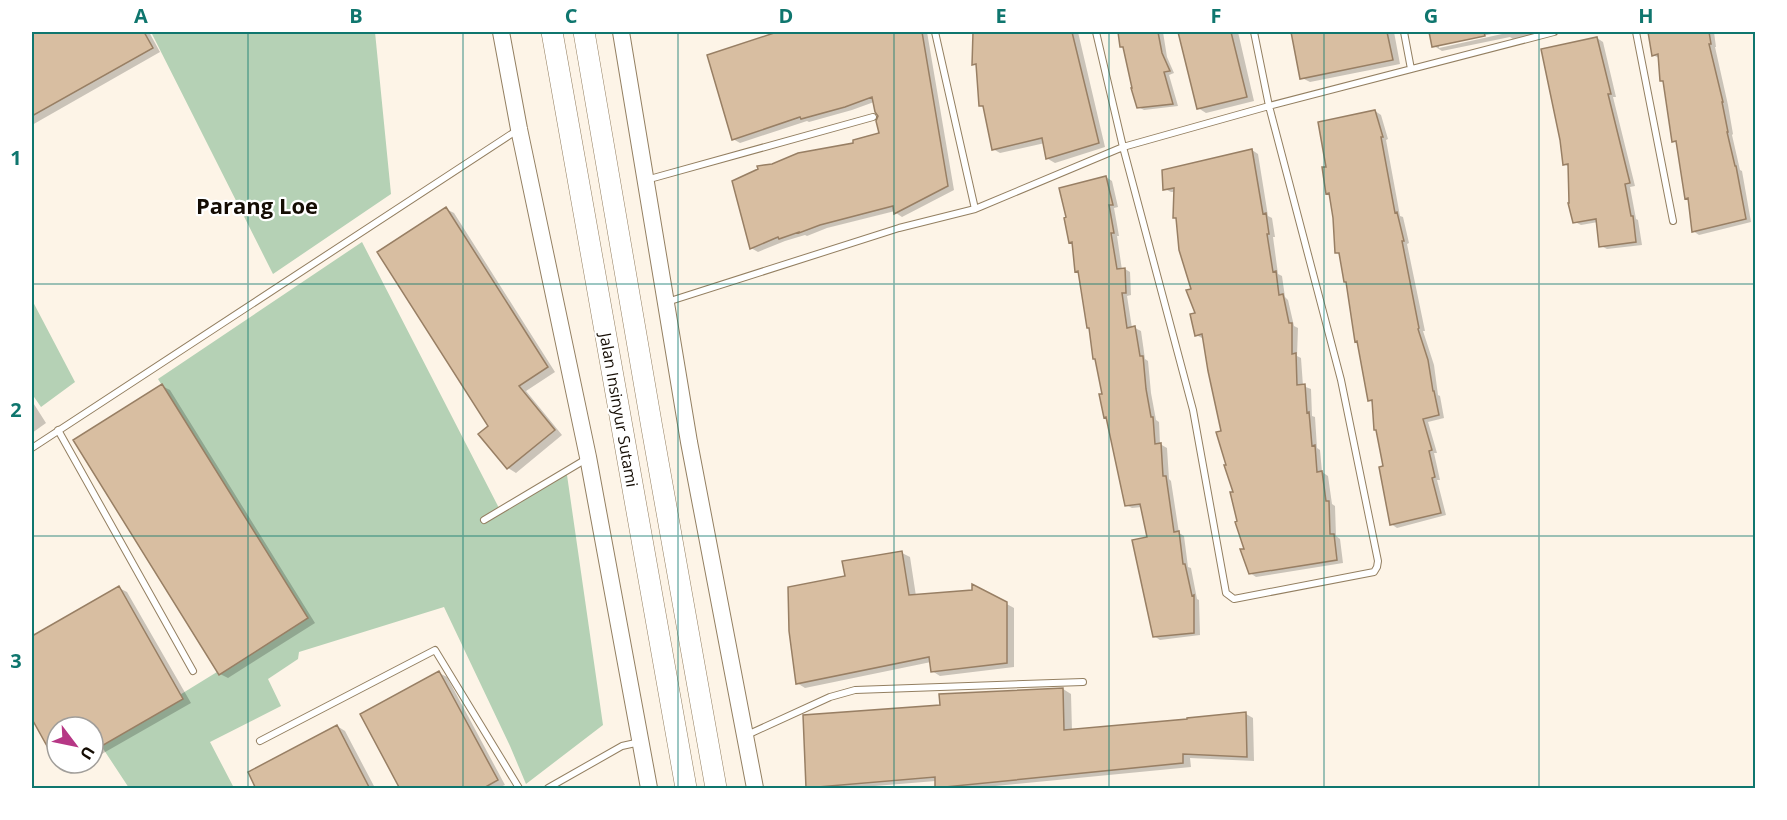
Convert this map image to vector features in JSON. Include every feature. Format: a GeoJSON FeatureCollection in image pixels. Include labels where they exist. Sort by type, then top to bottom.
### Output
{"type":"FeatureCollection","features":[{"type":"Feature","properties":{"kind":"highway","name":"Jalan Insinyur Sutami"},"geometry":{"type":"LineString","coordinates":[[552,32],[686,789]]}},
{"type":"Feature","properties":{"kind":"highway","name":"Jalan Insinyur Sutami"},"geometry":{"type":"LineString","coordinates":[[584,32],[716,789]]}},
{"type":"Feature","properties":{"kind":"street"},"geometry":{"type":"LineString","coordinates":[[501,32],[519,129],[588,457],[649,789]]}},
{"type":"Feature","properties":{"kind":"street"},"geometry":{"type":"LineString","coordinates":[[621,32],[689,442],[755,789]]}},
{"type":"Feature","properties":{"kind":"lane"},"geometry":{"type":"LineString","coordinates":[[935,32],[975,209]]}},
{"type":"Feature","properties":{"kind":"lane"},"geometry":{"type":"LineString","coordinates":[[1096,32],[1123,147],[1193,410],[1226,593],[1234,599],[1374,572],[1378,561],[1341,380],[1269,106],[1254,32]]}},
{"type":"Feature","properties":{"kind":"lane"},"geometry":{"type":"LineString","coordinates":[[1404,32],[1411,69]]}},
{"type":"Feature","properties":{"kind":"lane"},"geometry":{"type":"LineString","coordinates":[[666,302],[899,228],[975,209],[1123,147],[1269,106],[1554,32]]}},
{"type":"Feature","properties":{"kind":"lane"},"geometry":{"type":"LineString","coordinates":[[1636,32],[1673,221]]}},
{"type":"Feature","properties":{"kind":"lane"},"geometry":{"type":"LineString","coordinates":[[646,180],[873,117]]}},
{"type":"Feature","properties":{"kind":"lane"},"geometry":{"type":"LineString","coordinates":[[32,448],[519,129]]}},
{"type":"Feature","properties":{"kind":"lane"},"geometry":{"type":"LineString","coordinates":[[58,430],[193,671]]}},
{"type":"Feature","properties":{"kind":"lane"},"geometry":{"type":"LineString","coordinates":[[484,520],[588,457]]}},
{"type":"Feature","properties":{"kind":"lane"},"geometry":{"type":"LineString","coordinates":[[260,741],[435,650],[519,789]]}},
{"type":"Feature","properties":{"kind":"lane"},"geometry":{"type":"LineString","coordinates":[[746,735],[830,697],[855,690],[1083,682]]}},
{"type":"Feature","properties":{"kind":"lane"},"geometry":{"type":"LineString","coordinates":[[548,789],[622,746],[640,741]]}},
{"type":"Feature","properties":{"kind":"green space"},"geometry":{"type":"Polygon","coordinates":[[[151,32],[375,32],[391,194],[273,274],[151,32]]]}},
{"type":"Feature","properties":{"kind":"green space"},"geometry":{"type":"Polygon","coordinates":[[[362,242],[500,510],[566,468],[603,725],[526,784],[444,607],[299,652],[298,659],[268,679],[281,706],[210,742],[234,788],[129,788],[105,752],[105,741],[305,618],[158,379],[362,242]]]}},
{"type":"Feature","properties":{"kind":"green space"},"geometry":{"type":"Polygon","coordinates":[[[32,300],[75,382],[41,407],[32,394],[32,300]]]}},
{"type":"Feature","properties":{"kind":"building"},"geometry":{"type":"Polygon","coordinates":[[[32,32],[144,32],[153,48],[32,116],[32,32]]]}},
{"type":"Feature","properties":{"kind":"building"},"geometry":{"type":"Polygon","coordinates":[[[777,32],[922,32],[948,186],[894,214],[893,206],[820,225],[779,239],[778,237],[750,249],[732,181],[758,169],[757,166],[772,164],[798,153],[853,143],[853,140],[879,133],[876,121],[878,116],[872,97],[845,107],[801,119],[800,117],[732,140],[707,55],[777,32]]]}},
{"type":"Feature","properties":{"kind":"building"},"geometry":{"type":"Polygon","coordinates":[[[973,32],[1072,32],[1099,143],[1046,159],[1042,138],[992,150],[983,106],[979,106],[976,64],[972,65],[973,32]]]}},
{"type":"Feature","properties":{"kind":"building"},"geometry":{"type":"Polygon","coordinates":[[[1118,32],[1158,32],[1162,53],[1170,71],[1164,72],[1173,104],[1137,108],[1118,32]]]}},
{"type":"Feature","properties":{"kind":"building"},"geometry":{"type":"Polygon","coordinates":[[[1178,32],[1231,32],[1247,97],[1197,109],[1178,32]]]}},
{"type":"Feature","properties":{"kind":"building"},"geometry":{"type":"Polygon","coordinates":[[[1291,32],[1387,32],[1393,60],[1300,79],[1291,32]]]}},
{"type":"Feature","properties":{"kind":"building"},"geometry":{"type":"Polygon","coordinates":[[[1429,32],[1484,32],[1485,36],[1432,47],[1429,32]]]}},
{"type":"Feature","properties":{"kind":"building"},"geometry":{"type":"Polygon","coordinates":[[[1648,32],[1709,32],[1711,44],[1709,44],[1746,219],[1692,232],[1688,198],[1685,199],[1676,141],[1672,142],[1663,81],[1660,81],[1658,54],[1652,56],[1648,32]]]}},
{"type":"Feature","properties":{"kind":"building"},"geometry":{"type":"Polygon","coordinates":[[[1597,37],[1611,94],[1608,94],[1630,183],[1625,184],[1631,216],[1633,216],[1636,242],[1599,247],[1596,219],[1573,223],[1568,203],[1568,164],[1563,165],[1541,49],[1597,37]]]}},
{"type":"Feature","properties":{"kind":"building"},"geometry":{"type":"Polygon","coordinates":[[[1375,110],[1383,137],[1381,137],[1395,213],[1397,212],[1404,241],[1402,241],[1418,329],[1428,360],[1439,415],[1423,419],[1432,450],[1429,451],[1435,477],[1432,478],[1441,513],[1390,525],[1379,467],[1383,466],[1376,430],[1374,430],[1372,400],[1368,401],[1357,341],[1355,342],[1346,282],[1344,282],[1339,253],[1335,253],[1333,218],[1329,193],[1326,194],[1322,167],[1326,167],[1318,122],[1375,110]]]}},
{"type":"Feature","properties":{"kind":"building"},"geometry":{"type":"Polygon","coordinates":[[[1252,149],[1263,214],[1266,213],[1273,272],[1276,271],[1279,295],[1283,294],[1289,323],[1292,323],[1292,354],[1296,353],[1297,385],[1305,384],[1312,446],[1315,445],[1317,472],[1322,471],[1326,501],[1329,501],[1330,534],[1334,534],[1337,560],[1249,574],[1240,549],[1244,549],[1235,522],[1237,521],[1230,492],[1233,492],[1216,432],[1221,431],[1202,334],[1195,336],[1190,314],[1195,313],[1186,290],[1191,289],[1179,250],[1176,218],[1173,218],[1174,188],[1163,190],[1162,170],[1252,149]]]}},
{"type":"Feature","properties":{"kind":"building"},"geometry":{"type":"Polygon","coordinates":[[[1106,176],[1113,205],[1109,205],[1117,269],[1125,268],[1126,293],[1122,293],[1127,328],[1135,326],[1140,356],[1143,356],[1155,444],[1161,443],[1163,476],[1166,476],[1174,532],[1179,531],[1183,564],[1185,564],[1192,596],[1194,595],[1194,633],[1153,637],[1132,540],[1147,537],[1140,504],[1125,506],[1099,394],[1102,394],[1095,359],[1093,359],[1078,271],[1075,272],[1072,242],[1069,243],[1064,218],[1066,217],[1059,188],[1106,176]]]}},
{"type":"Feature","properties":{"kind":"building"},"geometry":{"type":"Polygon","coordinates":[[[446,207],[548,367],[519,386],[555,430],[507,469],[478,434],[488,426],[377,252],[446,207]]]}},
{"type":"Feature","properties":{"kind":"building"},"geometry":{"type":"Polygon","coordinates":[[[162,384],[308,618],[219,675],[73,440],[162,384]]]}},
{"type":"Feature","properties":{"kind":"building"},"geometry":{"type":"Polygon","coordinates":[[[902,551],[909,595],[972,590],[972,584],[1007,602],[1007,663],[931,672],[929,657],[796,684],[789,631],[788,587],[845,576],[842,561],[902,551]]]}},
{"type":"Feature","properties":{"kind":"building"},"geometry":{"type":"Polygon","coordinates":[[[119,586],[183,699],[105,744],[105,715],[45,715],[45,742],[32,719],[32,636],[119,586]]]}},
{"type":"Feature","properties":{"kind":"building"},"geometry":{"type":"Polygon","coordinates":[[[439,671],[498,780],[482,789],[400,789],[360,714],[439,671]]]}},
{"type":"Feature","properties":{"kind":"building"},"geometry":{"type":"Polygon","coordinates":[[[1063,688],[1064,730],[1246,712],[1247,757],[1183,754],[1183,763],[935,788],[935,777],[806,788],[803,715],[940,705],[939,694],[1063,688]]]}},
{"type":"Feature","properties":{"kind":"building"},"geometry":{"type":"Polygon","coordinates":[[[337,725],[370,789],[256,789],[248,772],[337,725]]]}},
{"type":"Feature","properties":{"kind":"district","name":"Parang Loe"},"geometry":{"type":"Point","coordinates":[257,206]}}]}
